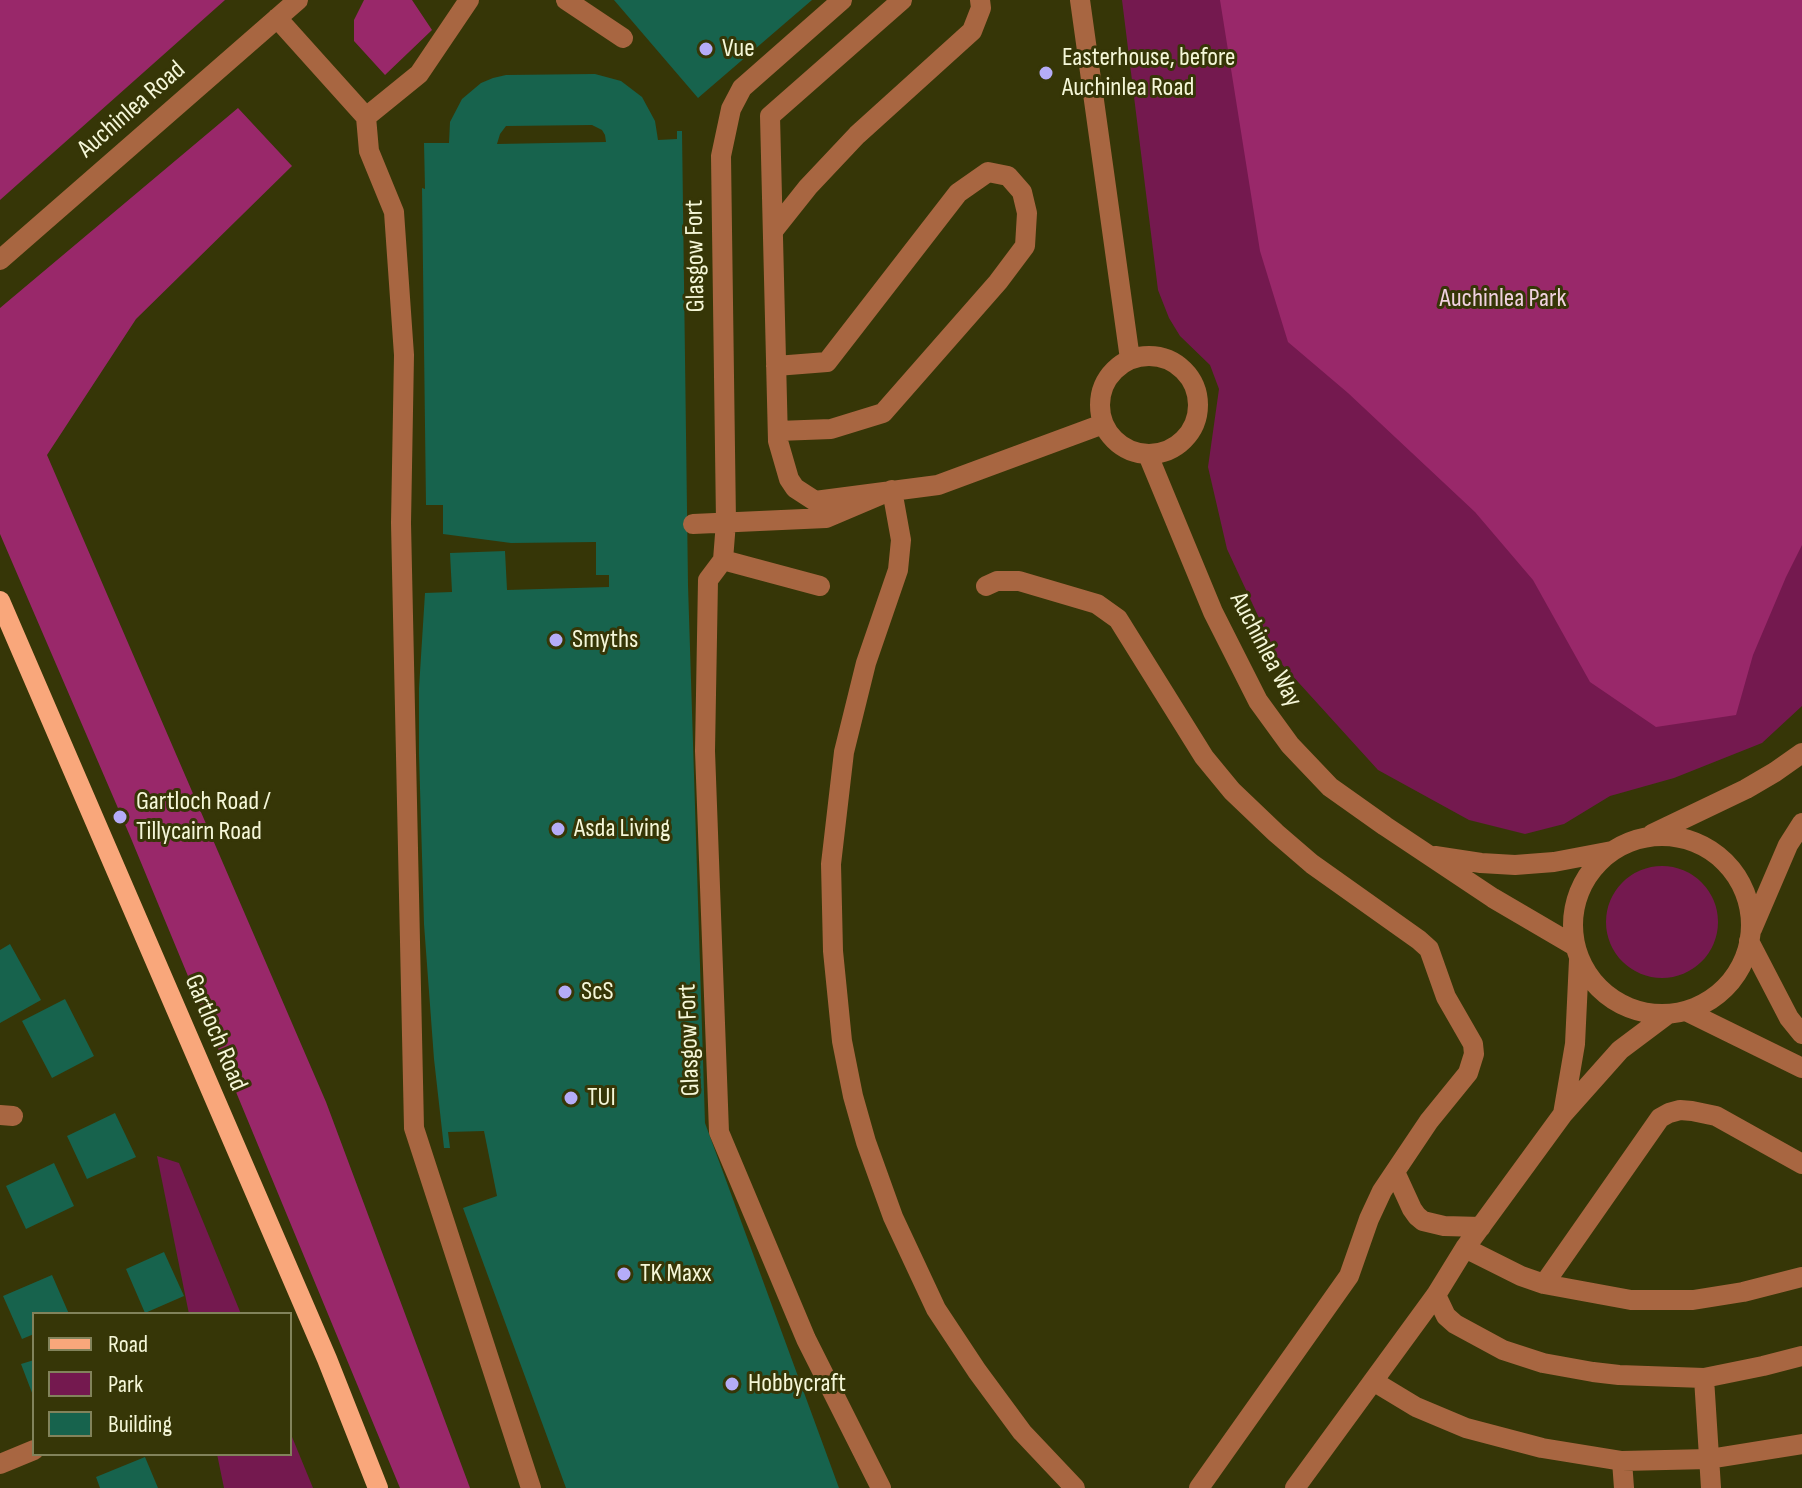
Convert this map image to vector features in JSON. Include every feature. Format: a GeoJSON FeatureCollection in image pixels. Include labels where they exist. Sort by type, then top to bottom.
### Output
{"type":"FeatureCollection","features":[{"type":"Feature","properties":{"kind":"main road","name":"Gartloch Road"},"geometry":{"type":"LineString","coordinates":[[0,601],[321,1344],[378,1488]]}},
{"type":"Feature","properties":{"kind":"street","name":"Auchinlea Road"},"geometry":{"type":"LineString","coordinates":[[0,260],[298,0]]}},
{"type":"Feature","properties":{"kind":"street"},"geometry":{"type":"LineString","coordinates":[[366,117],[419,74],[469,0]]}},
{"type":"Feature","properties":{"kind":"street"},"geometry":{"type":"LineString","coordinates":[[566,0],[623,38]]}},
{"type":"Feature","properties":{"kind":"street","name":"Glasgow Fort"},"geometry":{"type":"LineString","coordinates":[[842,0],[742,88],[731,109],[721,156],[726,522],[723,560],[708,580],[705,751],[719,1132],[806,1339],[881,1488]]}},
{"type":"Feature","properties":{"kind":"street"},"geometry":{"type":"LineString","coordinates":[[902,0],[770,116],[778,441],[789,479],[795,488],[815,501],[938,485],[1103,424]]}},
{"type":"Feature","properties":{"kind":"street"},"geometry":{"type":"LineString","coordinates":[[773,231],[808,187],[857,135],[972,31],[981,8],[980,0]]}},
{"type":"Feature","properties":{"kind":"street"},"geometry":{"type":"LineString","coordinates":[[1080,0],[1130,359]]}},
{"type":"Feature","properties":{"kind":"street"},"geometry":{"type":"LineString","coordinates":[[277,18],[366,117],[369,151],[394,212],[404,355],[401,554],[414,1128],[531,1488]]}},
{"type":"Feature","properties":{"kind":"street"},"geometry":{"type":"LineString","coordinates":[[776,366],[827,362],[958,193],[988,172],[1008,176],[1022,192],[1027,213],[1025,246],[998,282],[883,413],[831,429],[778,431]]}},
{"type":"Feature","properties":{"kind":"street"},"geometry":{"type":"LineString","coordinates":[[1147,355],[1165,358],[1180,366],[1192,380],[1198,396],[1198,414],[1192,430],[1181,444],[1165,452],[1148,455],[1134,453],[1110,436],[1103,424],[1099,405],[1103,386],[1114,370],[1130,359],[1147,355]]}},
{"type":"Feature","properties":{"kind":"street","name":"Auchinlea Way"},"geometry":{"type":"LineString","coordinates":[[1148,455],[1213,612],[1258,701],[1290,745],[1330,787],[1577,953]]}},
{"type":"Feature","properties":{"kind":"street"},"geometry":{"type":"LineString","coordinates":[[693,524],[826,518],[892,490]]}},
{"type":"Feature","properties":{"kind":"street"},"geometry":{"type":"LineString","coordinates":[[892,490],[901,540],[898,570],[866,663],[844,752],[831,864],[833,951],[842,1041],[866,1142],[893,1217],[936,1309],[1022,1432],[1075,1488]]}},
{"type":"Feature","properties":{"kind":"street"},"geometry":{"type":"LineString","coordinates":[[723,560],[820,586]]}},
{"type":"Feature","properties":{"kind":"street"},"geometry":{"type":"LineString","coordinates":[[986,586],[997,581],[1019,581],[1097,604],[1118,619],[1204,757],[1232,791],[1312,864],[1429,949],[1439,982],[1473,1044],[1474,1054],[1468,1073],[1429,1121],[1382,1191],[1349,1276],[1199,1488]]}},
{"type":"Feature","properties":{"kind":"street"},"geometry":{"type":"LineString","coordinates":[[1563,1114],[1575,1044],[1577,953],[1573,916],[1576,899],[1591,871],[1612,851],[1746,789],[1802,753]]}},
{"type":"Feature","properties":{"kind":"street"},"geometry":{"type":"LineString","coordinates":[[1295,1488],[1563,1114],[1620,1050],[1677,1012],[1709,1000],[1729,984],[1742,963],[1788,845],[1802,823]]}},
{"type":"Feature","properties":{"kind":"street"},"geometry":{"type":"LineString","coordinates":[[1644,837],[1669,836],[1696,842],[1724,861],[1740,882],[1749,906],[1750,937],[1789,1018],[1802,1034]]}},
{"type":"Feature","properties":{"kind":"street","name":"Auchinlea Way"},"geometry":{"type":"LineString","coordinates":[[1431,855],[1515,865],[1554,862],[1612,851]]}},
{"type":"Feature","properties":{"kind":"street"},"geometry":{"type":"LineString","coordinates":[[1577,953],[1589,977],[1600,990],[1621,1005],[1644,1012],[1677,1012],[1802,1068]]}},
{"type":"Feature","properties":{"kind":"street"},"geometry":{"type":"LineString","coordinates":[[1544,1284],[1660,1118],[1669,1113],[1680,1110],[1716,1116],[1802,1164]]}},
{"type":"Feature","properties":{"kind":"street"},"geometry":{"type":"LineString","coordinates":[[1395,1172],[1412,1209],[1423,1221],[1444,1226],[1481,1227]]}},
{"type":"Feature","properties":{"kind":"street"},"geometry":{"type":"LineString","coordinates":[[1465,1248],[1544,1284],[1631,1300],[1693,1300],[1743,1292],[1802,1277]]}},
{"type":"Feature","properties":{"kind":"street"},"geometry":{"type":"LineString","coordinates":[[1436,1295],[1446,1316],[1465,1331],[1503,1350],[1543,1363],[1619,1375],[1704,1378],[1802,1356]]}},
{"type":"Feature","properties":{"kind":"street"},"geometry":{"type":"LineString","coordinates":[[1704,1378],[1711,1488]]}},
{"type":"Feature","properties":{"kind":"street"},"geometry":{"type":"LineString","coordinates":[[1373,1381],[1416,1407],[1466,1428],[1542,1448],[1622,1461],[1709,1459],[1802,1444]]}},
{"type":"Feature","properties":{"kind":"street"},"geometry":{"type":"LineString","coordinates":[[0,1464],[32,1451]]}},
{"type":"Feature","properties":{"kind":"street"},"geometry":{"type":"LineString","coordinates":[[1622,1461],[1624,1488]]}},
{"type":"Feature","properties":{"kind":"green space"},"geometry":{"type":"Polygon","coordinates":[[[0,0],[225,0],[0,200],[0,0]]]}},
{"type":"Feature","properties":{"kind":"green space"},"geometry":{"type":"Polygon","coordinates":[[[364,0],[412,0],[432,30],[385,75],[354,41],[354,20],[364,0]]]}},
{"type":"Feature","properties":{"kind":"green space","name":"Auchinlea Park"},"geometry":{"type":"Polygon","coordinates":[[[1122,0],[1802,0],[1802,706],[1762,743],[1674,778],[1610,796],[1564,824],[1525,834],[1469,820],[1378,770],[1279,661],[1227,549],[1208,467],[1219,389],[1210,365],[1180,336],[1158,290],[1122,0]]]}},
{"type":"Feature","properties":{"kind":"green space","name":"Auchinlea Park"},"geometry":{"type":"Polygon","coordinates":[[[1220,0],[1802,0],[1802,545],[1753,655],[1736,715],[1656,727],[1590,682],[1533,580],[1475,512],[1348,393],[1288,342],[1260,251],[1220,0]]]}},
{"type":"Feature","properties":{"kind":"green space"},"geometry":{"type":"Polygon","coordinates":[[[238,108],[292,166],[136,319],[47,455],[326,1102],[470,1488],[400,1488],[130,836],[0,534],[0,308],[238,108]]]}},
{"type":"Feature","properties":{"kind":"green space"},"geometry":{"type":"Polygon","coordinates":[[[1662,866],[1683,870],[1702,882],[1714,901],[1718,922],[1714,943],[1702,962],[1683,974],[1662,978],[1641,974],[1622,962],[1610,943],[1606,922],[1610,901],[1622,882],[1641,870],[1662,866]]]}},
{"type":"Feature","properties":{"kind":"green space"},"geometry":{"type":"Polygon","coordinates":[[[157,1156],[179,1163],[240,1312],[189,1312],[157,1156]]]}},
{"type":"Feature","properties":{"kind":"green space"},"geometry":{"type":"Polygon","coordinates":[[[292,1437],[313,1488],[224,1488],[217,1456],[292,1456],[292,1437]]]}},
{"type":"Feature","properties":{"kind":"building","name":"Vue"},"geometry":{"type":"Polygon","coordinates":[[[614,0],[812,0],[698,98],[614,0]]]}},
{"type":"Feature","properties":{"kind":"building"},"geometry":{"type":"Polygon","coordinates":[[[595,74],[621,81],[642,97],[655,121],[658,140],[677,139],[677,131],[682,131],[688,585],[705,1123],[839,1488],[566,1488],[463,1208],[497,1196],[484,1131],[448,1132],[450,1148],[444,1148],[424,924],[419,688],[425,593],[452,592],[450,553],[505,551],[507,590],[609,587],[609,575],[596,575],[596,542],[511,543],[443,534],[443,505],[426,505],[424,143],[449,143],[450,122],[462,99],[481,83],[506,75],[595,74]],[[592,125],[506,126],[497,144],[606,142],[602,130],[592,125]]]}},
{"type":"Feature","properties":{"kind":"building"},"geometry":{"type":"Polygon","coordinates":[[[10,944],[41,1000],[0,1023],[0,950],[10,944]]]}},
{"type":"Feature","properties":{"kind":"building"},"geometry":{"type":"Polygon","coordinates":[[[65,999],[94,1056],[52,1078],[22,1021],[65,999]]]}},
{"type":"Feature","properties":{"kind":"building"},"geometry":{"type":"Polygon","coordinates":[[[115,1113],[136,1157],[87,1179],[67,1136],[115,1113]]]}},
{"type":"Feature","properties":{"kind":"building"},"geometry":{"type":"Polygon","coordinates":[[[54,1163],[74,1206],[26,1229],[6,1186],[54,1163]]]}},
{"type":"Feature","properties":{"kind":"building"},"geometry":{"type":"Polygon","coordinates":[[[164,1252],[184,1296],[145,1312],[126,1269],[164,1252]]]}},
{"type":"Feature","properties":{"kind":"building"},"geometry":{"type":"Polygon","coordinates":[[[52,1275],[68,1312],[32,1312],[32,1335],[22,1339],[3,1296],[52,1275]]]}},
{"type":"Feature","properties":{"kind":"building"},"geometry":{"type":"Polygon","coordinates":[[[32,1361],[32,1393],[21,1364],[32,1361]]]}},
{"type":"Feature","properties":{"kind":"building"},"geometry":{"type":"Polygon","coordinates":[[[145,1457],[158,1488],[100,1488],[96,1477],[145,1457]]]}},
{"type":"Feature","properties":{"kind":"place","name":"Vue"},"geometry":{"type":"Point","coordinates":[706,49]}},
{"type":"Feature","properties":{"kind":"place","name":"Easterhouse, before Auchinlea Road"},"geometry":{"type":"Point","coordinates":[1046,73]}},
{"type":"Feature","properties":{"kind":"place","name":"Smyths"},"geometry":{"type":"Point","coordinates":[556,640]}},
{"type":"Feature","properties":{"kind":"place","name":"Gartloch Road / Tillycairn Road"},"geometry":{"type":"Point","coordinates":[120,817]}},
{"type":"Feature","properties":{"kind":"place","name":"Asda Living"},"geometry":{"type":"Point","coordinates":[558,829]}},
{"type":"Feature","properties":{"kind":"place","name":"ScS"},"geometry":{"type":"Point","coordinates":[565,992]}},
{"type":"Feature","properties":{"kind":"place","name":"TUI"},"geometry":{"type":"Point","coordinates":[571,1098]}},
{"type":"Feature","properties":{"kind":"place","name":"TK Maxx"},"geometry":{"type":"Point","coordinates":[624,1274]}},
{"type":"Feature","properties":{"kind":"place","name":"Hobbycraft"},"geometry":{"type":"Point","coordinates":[732,1384]}}]}
